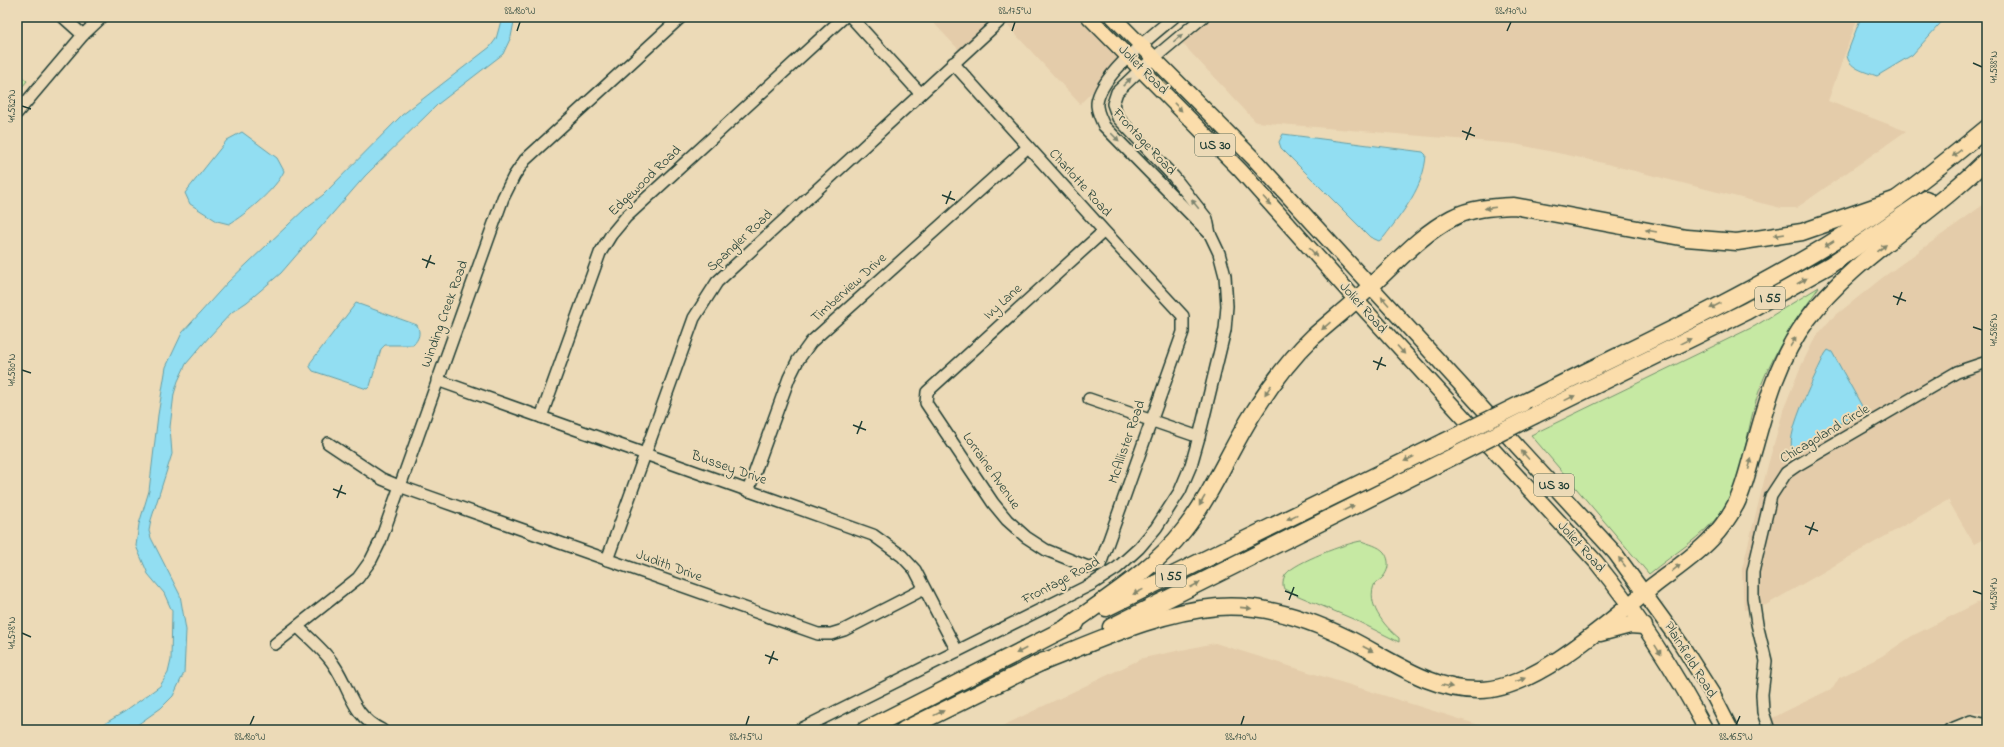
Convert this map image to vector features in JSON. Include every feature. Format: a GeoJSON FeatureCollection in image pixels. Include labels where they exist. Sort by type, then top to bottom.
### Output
{"type":"FeatureCollection","features":[{"type":"Feature","properties":{"kind":"highway","name":"I 55"},"geometry":{"type":"LineString","coordinates":[[865,730],[1068,627],[1444,442],[1782,272],[1828,246],[1897,199],[1987,128]]}},
{"type":"Feature","properties":{"kind":"highway","name":"I 55"},"geometry":{"type":"LineString","coordinates":[[904,730],[1747,310],[1830,265],[1910,211],[1987,152]]}},
{"type":"Feature","properties":{"kind":"highway"},"geometry":{"type":"LineString","coordinates":[[1035,665],[1154,620],[1190,611],[1212,608],[1245,608],[1285,614],[1324,627],[1434,683],[1455,688],[1482,690],[1523,679],[1548,666],[1594,634],[1710,541],[1727,521],[1738,501],[1774,380],[1786,352],[1818,306],[1844,279],[1957,187],[1987,159]]}},
{"type":"Feature","properties":{"kind":"highway"},"geometry":{"type":"LineString","coordinates":[[1068,627],[1142,572],[1184,530],[1256,408],[1292,358],[1312,338],[1372,286],[1407,250],[1428,233],[1453,218],[1472,210],[1491,207],[1529,208],[1686,238],[1737,242],[1802,232],[1897,199]]}},
{"type":"Feature","properties":{"kind":"highway"},"geometry":{"type":"LineString","coordinates":[[1594,634],[1630,625],[1644,626]]}},
{"type":"Feature","properties":{"kind":"main road","name":"Joliet Road"},"geometry":{"type":"LineString","coordinates":[[1089,17],[1240,171],[1596,562],[1630,605]]}},
{"type":"Feature","properties":{"kind":"main road","name":"Joliet Road"},"geometry":{"type":"LineString","coordinates":[[1113,17],[1153,59],[1254,159],[1372,286],[1615,553],[1645,593]]}},
{"type":"Feature","properties":{"kind":"main road","name":"Plainfield Road"},"geometry":{"type":"LineString","coordinates":[[1645,593],[1681,644],[1712,693],[1731,730]]}},
{"type":"Feature","properties":{"kind":"main road","name":"Plainfield Road"},"geometry":{"type":"LineString","coordinates":[[1630,605],[1691,701],[1706,730]]}},
{"type":"Feature","properties":{"kind":"street"},"geometry":{"type":"LineString","coordinates":[[63,17],[82,35]]}},
{"type":"Feature","properties":{"kind":"street"},"geometry":{"type":"LineString","coordinates":[[17,113],[82,35],[102,17]]}},
{"type":"Feature","properties":{"kind":"street","name":"Winding Creek Road"},"geometry":{"type":"LineString","coordinates":[[275,644],[358,578],[371,560],[380,542],[503,198],[514,176],[525,160],[681,17]]}},
{"type":"Feature","properties":{"kind":"street","name":"Edgewood Road"},"geometry":{"type":"LineString","coordinates":[[541,417],[600,253],[611,235],[626,218],[844,17]]}},
{"type":"Feature","properties":{"kind":"street"},"geometry":{"type":"LineString","coordinates":[[851,17],[920,93]]}},
{"type":"Feature","properties":{"kind":"street","name":"Spangler Road"},"geometry":{"type":"LineString","coordinates":[[606,560],[694,318],[717,282],[1004,17]]}},
{"type":"Feature","properties":{"kind":"street","name":"Frontage Road"},"geometry":{"type":"LineString","coordinates":[[1174,17],[1129,57],[1104,84],[1096,104],[1099,116],[1104,126],[1210,234]]}},
{"type":"Feature","properties":{"kind":"street","name":"Frontage Road"},"geometry":{"type":"LineString","coordinates":[[799,730],[1092,584],[1116,568],[1156,528],[1176,497],[1191,465],[1225,330],[1227,306],[1224,266],[1210,234],[1207,219],[1174,177],[1118,118],[1113,104],[1117,92],[1141,69],[1203,17]]}},
{"type":"Feature","properties":{"kind":"street","name":"Charlotte Road"},"geometry":{"type":"LineString","coordinates":[[953,63],[1104,231],[1183,316],[1184,322]]}},
{"type":"Feature","properties":{"kind":"street","name":"Timberview Drive"},"geometry":{"type":"LineString","coordinates":[[748,491],[789,378],[798,360],[811,342],[1028,147]]}},
{"type":"Feature","properties":{"kind":"street","name":"Ivy Lane"},"geometry":{"type":"LineString","coordinates":[[925,396],[927,392],[1104,231]]}},
{"type":"Feature","properties":{"kind":"street","name":"McAllister Road"},"geometry":{"type":"LineString","coordinates":[[1093,567],[1100,565],[1150,420],[1183,332],[1184,322]]}},
{"type":"Feature","properties":{"kind":"street","name":"Chicagoland Circle"},"geometry":{"type":"LineString","coordinates":[[1769,730],[1764,720],[1762,704],[1766,661],[1757,624],[1752,580],[1768,505],[1778,484],[1786,473],[1796,466],[1965,368],[1987,362]]}},
{"type":"Feature","properties":{"kind":"street","name":"Bussey Drive"},"geometry":{"type":"LineString","coordinates":[[437,380],[873,535],[902,556],[915,570],[957,651]]}},
{"type":"Feature","properties":{"kind":"street","name":"Lorraine Avenue"},"geometry":{"type":"LineString","coordinates":[[925,396],[926,403],[993,503],[1007,520],[1026,537],[1046,550],[1066,559],[1093,567]]}},
{"type":"Feature","properties":{"kind":"street"},"geometry":{"type":"LineString","coordinates":[[1089,399],[1199,437]]}},
{"type":"Feature","properties":{"kind":"street","name":"Judith Drive"},"geometry":{"type":"LineString","coordinates":[[328,443],[382,479],[399,486],[818,634],[831,634],[844,630],[924,589]]}},
{"type":"Feature","properties":{"kind":"street"},"geometry":{"type":"LineString","coordinates":[[298,627],[333,664],[344,682],[351,700],[361,716],[382,730]]}},
{"type":"Feature","properties":{"kind":"street"},"geometry":{"type":"LineString","coordinates":[[1949,730],[1972,722],[1987,725]]}},
{"type":"Feature","properties":{"kind":"shaded area"},"geometry":{"type":"Polygon","coordinates":[[[928,17],[997,17],[961,52],[928,17]]]}},
{"type":"Feature","properties":{"kind":"shaded area"},"geometry":{"type":"Polygon","coordinates":[[[1014,17],[1092,17],[1128,56],[1080,104],[1006,24],[1014,17]]]}},
{"type":"Feature","properties":{"kind":"shaded area"},"geometry":{"type":"Polygon","coordinates":[[[1210,17],[1858,17],[1828,101],[1906,131],[1796,208],[1781,208],[1595,161],[1515,144],[1256,122],[1180,41],[1210,17]]]}},
{"type":"Feature","properties":{"kind":"shaded area"},"geometry":{"type":"Polygon","coordinates":[[[1987,202],[1987,537],[1974,544],[1948,500],[1766,605],[1744,610],[1742,569],[1768,465],[1784,408],[1801,366],[1815,338],[1831,319],[1882,278],[1987,202]]]}},
{"type":"Feature","properties":{"kind":"shaded area"},"geometry":{"type":"Polygon","coordinates":[[[1987,598],[1987,712],[1981,730],[1953,730],[1986,714],[1978,713],[1967,714],[1933,730],[1757,730],[1756,726],[1833,688],[1839,678],[1882,656],[1912,636],[1987,598]]]}},
{"type":"Feature","properties":{"kind":"shaded area"},"geometry":{"type":"Polygon","coordinates":[[[1215,643],[1495,730],[994,730],[1143,658],[1215,643]]]}},
{"type":"Feature","properties":{"kind":"green space"},"geometry":{"type":"Polygon","coordinates":[[[17,73],[27,81],[17,93],[17,73]]]}},
{"type":"Feature","properties":{"kind":"green space"},"geometry":{"type":"Polygon","coordinates":[[[1819,287],[1791,328],[1767,370],[1752,414],[1739,473],[1729,500],[1722,511],[1706,529],[1649,574],[1531,435],[1755,326],[1819,287]]]}},
{"type":"Feature","properties":{"kind":"green space"},"geometry":{"type":"Polygon","coordinates":[[[1361,541],[1379,548],[1387,557],[1387,570],[1382,578],[1375,583],[1372,598],[1374,606],[1382,621],[1399,638],[1399,642],[1353,619],[1284,589],[1284,577],[1291,569],[1322,554],[1354,542],[1361,541]]]}},
{"type":"Feature","properties":{"kind":"water"},"geometry":{"type":"Polygon","coordinates":[[[502,17],[515,17],[511,37],[503,54],[438,104],[365,176],[281,273],[247,302],[232,312],[186,364],[174,394],[170,427],[172,454],[151,520],[149,531],[151,538],[180,595],[186,630],[184,673],[173,696],[161,708],[130,730],[94,730],[124,712],[160,686],[168,673],[171,660],[172,611],[164,593],[148,574],[136,546],[139,524],[149,491],[158,415],[166,367],[182,333],[228,282],[307,207],[323,195],[402,115],[490,47],[496,39],[502,17]]]}},
{"type":"Feature","properties":{"kind":"water"},"geometry":{"type":"Polygon","coordinates":[[[1861,17],[1946,17],[1912,55],[1877,76],[1858,69],[1850,63],[1848,59],[1847,54],[1861,17]]]}},
{"type":"Feature","properties":{"kind":"water"},"geometry":{"type":"Polygon","coordinates":[[[242,132],[277,158],[284,171],[268,193],[229,224],[217,221],[190,204],[185,193],[227,140],[242,132]]]}},
{"type":"Feature","properties":{"kind":"water"},"geometry":{"type":"Polygon","coordinates":[[[1283,134],[1423,152],[1426,155],[1421,178],[1405,209],[1384,237],[1379,241],[1370,237],[1281,148],[1279,142],[1283,134]]]}},
{"type":"Feature","properties":{"kind":"water"},"geometry":{"type":"Polygon","coordinates":[[[356,303],[417,325],[419,331],[418,338],[413,345],[385,345],[381,349],[370,386],[367,389],[313,371],[310,367],[310,363],[356,303]]]}},
{"type":"Feature","properties":{"kind":"water"},"geometry":{"type":"Polygon","coordinates":[[[1828,350],[1832,352],[1863,408],[1861,411],[1797,449],[1792,449],[1791,441],[1798,416],[1809,387],[1828,350]]]}}]}
